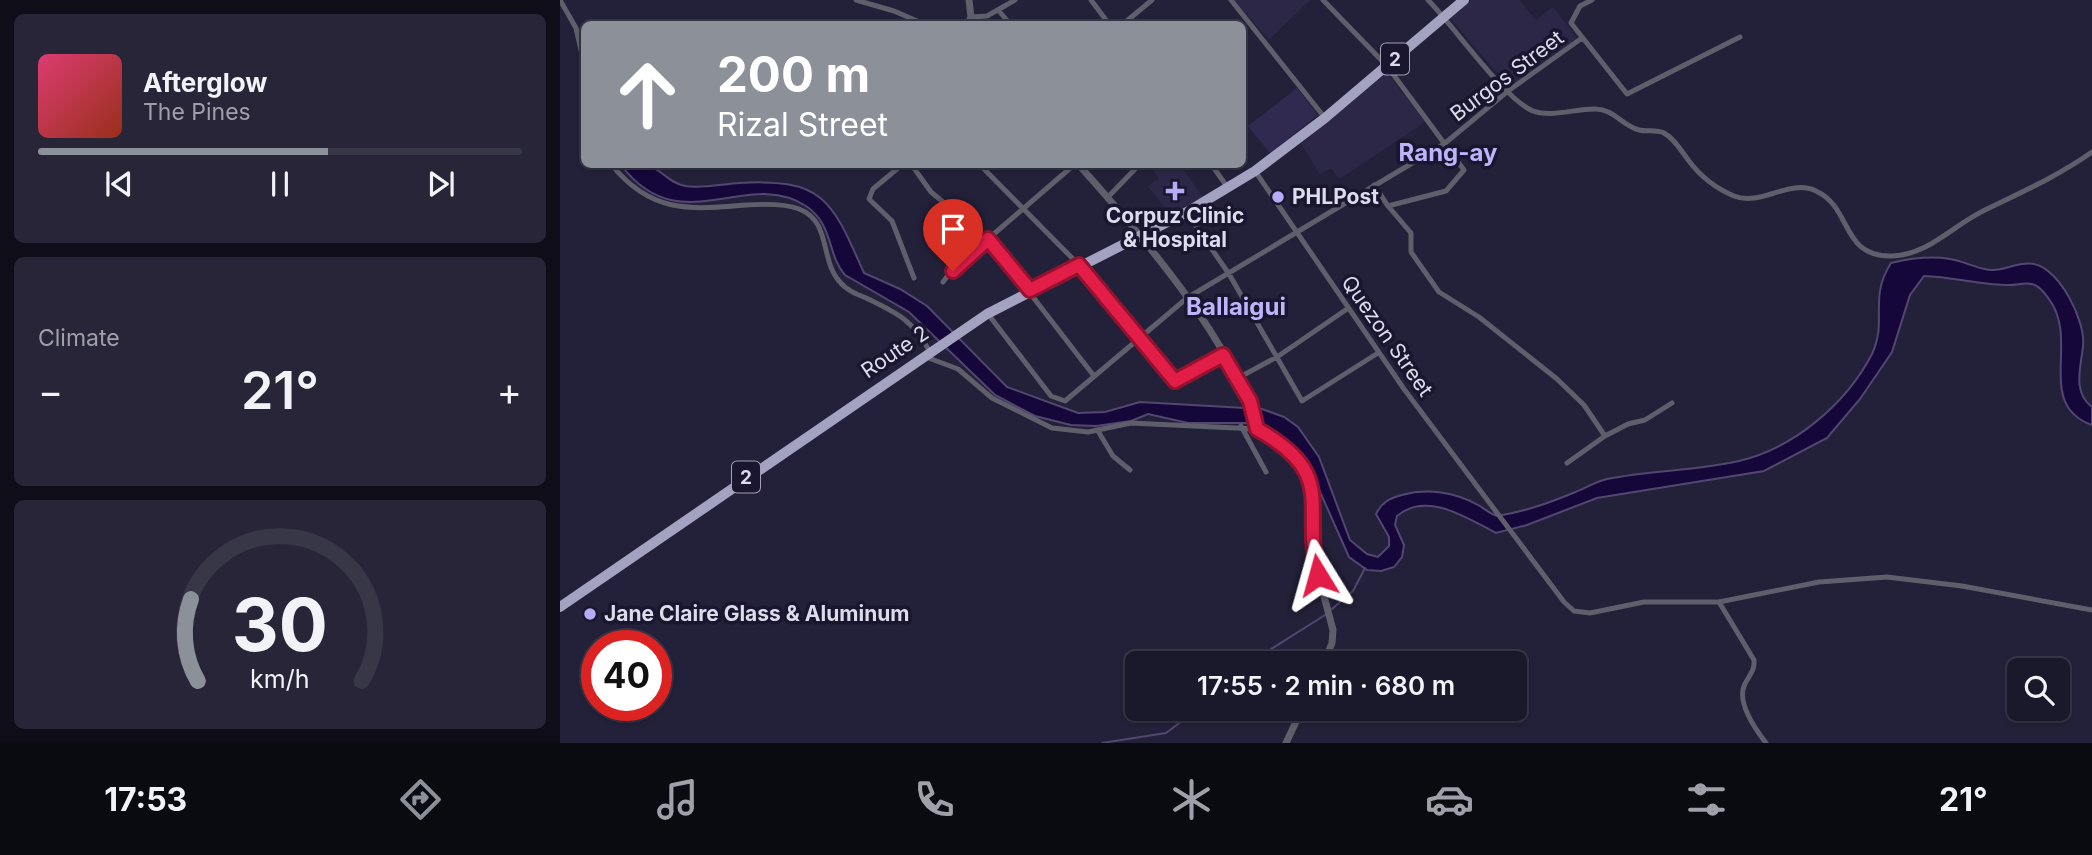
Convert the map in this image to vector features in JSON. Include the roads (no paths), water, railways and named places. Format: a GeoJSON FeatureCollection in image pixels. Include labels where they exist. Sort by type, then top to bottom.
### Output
{"type":"FeatureCollection","features":[{"type":"Feature","properties":{"kind":"highway","name":"Route 2"},"geometry":{"type":"LineString","coordinates":[[560,607],[987,314],[1187,212],[1255,171],[1325,118],[1464,0]]}},
{"type":"Feature","properties":{"kind":"street"},"geometry":{"type":"LineString","coordinates":[[560,0],[576,28],[581,50]]}},
{"type":"Feature","properties":{"kind":"street"},"geometry":{"type":"LineString","coordinates":[[856,0],[883,6],[917,21]]}},
{"type":"Feature","properties":{"kind":"street"},"geometry":{"type":"LineString","coordinates":[[969,0],[970,21],[999,11],[1015,0]]}},
{"type":"Feature","properties":{"kind":"street"},"geometry":{"type":"LineString","coordinates":[[1091,0],[1107,21]]}},
{"type":"Feature","properties":{"kind":"street"},"geometry":{"type":"LineString","coordinates":[[1128,21],[1152,0]]}},
{"type":"Feature","properties":{"kind":"street"},"geometry":{"type":"LineString","coordinates":[[1231,0],[1325,118]]}},
{"type":"Feature","properties":{"kind":"street"},"geometry":{"type":"LineString","coordinates":[[1323,0],[1387,66],[1462,167],[1461,176],[1446,191],[1388,205]]}},
{"type":"Feature","properties":{"kind":"street"},"geometry":{"type":"LineString","coordinates":[[1428,0],[1508,91],[1534,111],[1599,109],[1637,129],[1665,134],[1701,176],[1734,196],[1752,199],[1797,187],[1813,190],[1828,199],[1857,243],[1871,254],[1892,256],[1922,249],[1977,214],[2035,188],[2090,156]]}},
{"type":"Feature","properties":{"kind":"street"},"geometry":{"type":"LineString","coordinates":[[1592,0],[1580,6],[1571,23],[1627,94],[1740,37]]}},
{"type":"Feature","properties":{"kind":"street"},"geometry":{"type":"LineString","coordinates":[[999,11],[1007,21]]}},
{"type":"Feature","properties":{"kind":"street","name":"Burgos Street"},"geometry":{"type":"LineString","coordinates":[[987,314],[1056,400],[1069,399],[1187,298],[1444,144],[1508,91],[1582,38]]}},
{"type":"Feature","properties":{"kind":"street"},"geometry":{"type":"LineString","coordinates":[[615,168],[643,196],[668,206],[757,204],[786,206],[807,213],[821,229],[827,256],[839,282],[906,319],[920,335],[929,352],[958,369],[992,398],[1044,425],[1065,431],[1098,431],[1131,423],[1256,425]]}},
{"type":"Feature","properties":{"kind":"street"},"geometry":{"type":"LineString","coordinates":[[899,168],[869,195],[870,202],[892,221],[914,278]]}},
{"type":"Feature","properties":{"kind":"street"},"geometry":{"type":"LineString","coordinates":[[914,168],[931,192],[988,239],[1094,376]]}},
{"type":"Feature","properties":{"kind":"street"},"geometry":{"type":"LineString","coordinates":[[983,168],[1079,265],[1176,381],[1223,355]]}},
{"type":"Feature","properties":{"kind":"street"},"geometry":{"type":"LineString","coordinates":[[943,282],[988,239],[1071,168]]}},
{"type":"Feature","properties":{"kind":"street"},"geometry":{"type":"LineString","coordinates":[[1080,168],[1108,197],[1187,298],[1238,378],[1250,401],[1256,425],[1291,454],[1311,485],[1315,506],[1313,555],[1333,630],[1329,651]]}},
{"type":"Feature","properties":{"kind":"street"},"geometry":{"type":"LineString","coordinates":[[1108,197],[1136,168]]}},
{"type":"Feature","properties":{"kind":"street"},"geometry":{"type":"LineString","coordinates":[[1214,168],[1228,189]]}},
{"type":"Feature","properties":{"kind":"street","name":"Quezon Street"},"geometry":{"type":"LineString","coordinates":[[1255,171],[1347,309],[1475,487],[1515,533],[1564,603],[1579,613],[1644,602],[1719,602],[1819,582],[1886,577],[1962,586],[2092,610]]}},
{"type":"Feature","properties":{"kind":"street"},"geometry":{"type":"LineString","coordinates":[[1374,185],[1411,233],[1411,251],[1439,292],[1482,319],[1557,379],[1584,405],[1605,436]]}},
{"type":"Feature","properties":{"kind":"street"},"geometry":{"type":"LineString","coordinates":[[1187,212],[1229,274],[1303,402],[1378,352]]}},
{"type":"Feature","properties":{"kind":"street"},"geometry":{"type":"LineString","coordinates":[[1238,378],[1277,358],[1347,309]]}},
{"type":"Feature","properties":{"kind":"street"},"geometry":{"type":"LineString","coordinates":[[1567,463],[1605,436],[1628,424],[1645,421],[1672,403]]}},
{"type":"Feature","properties":{"kind":"street"},"geometry":{"type":"LineString","coordinates":[[1241,426],[1266,472]]}},
{"type":"Feature","properties":{"kind":"street"},"geometry":{"type":"LineString","coordinates":[[1098,431],[1114,456],[1130,470]]}},
{"type":"Feature","properties":{"kind":"street"},"geometry":{"type":"LineString","coordinates":[[1719,602],[1754,660],[1754,668],[1743,688],[1743,696],[1754,725],[1766,743]]}},
{"type":"Feature","properties":{"kind":"street"},"geometry":{"type":"LineString","coordinates":[[1286,743],[1296,721]]}},
{"type":"Feature","properties":{"kind":"waterway"},"geometry":{"type":"LineString","coordinates":[[1332,609],[1353,591],[1365,568]]}},
{"type":"Feature","properties":{"kind":"waterway"},"geometry":{"type":"LineString","coordinates":[[1268,651],[1325,615]]}},
{"type":"Feature","properties":{"kind":"waterway"},"geometry":{"type":"LineString","coordinates":[[1102,743],[1166,733],[1182,721]]}},
{"type":"Feature","properties":{"kind":"place","name":"Corpuz Clinic & Hospital"},"geometry":{"type":"Point","coordinates":[1175,191]}},
{"type":"Feature","properties":{"kind":"place","name":"PHLPost"},"geometry":{"type":"Point","coordinates":[1278,197]}},
{"type":"Feature","properties":{"kind":"place","name":"Jane Claire Glass & Aluminum"},"geometry":{"type":"Point","coordinates":[590,614]}},
{"type":"Feature","properties":{"kind":"district","name":"Rang-ay"},"geometry":{"type":"Point","coordinates":[1448,153]}},
{"type":"Feature","properties":{"kind":"district","name":"Ballaigui"},"geometry":{"type":"Point","coordinates":[1236,307]}}]}
